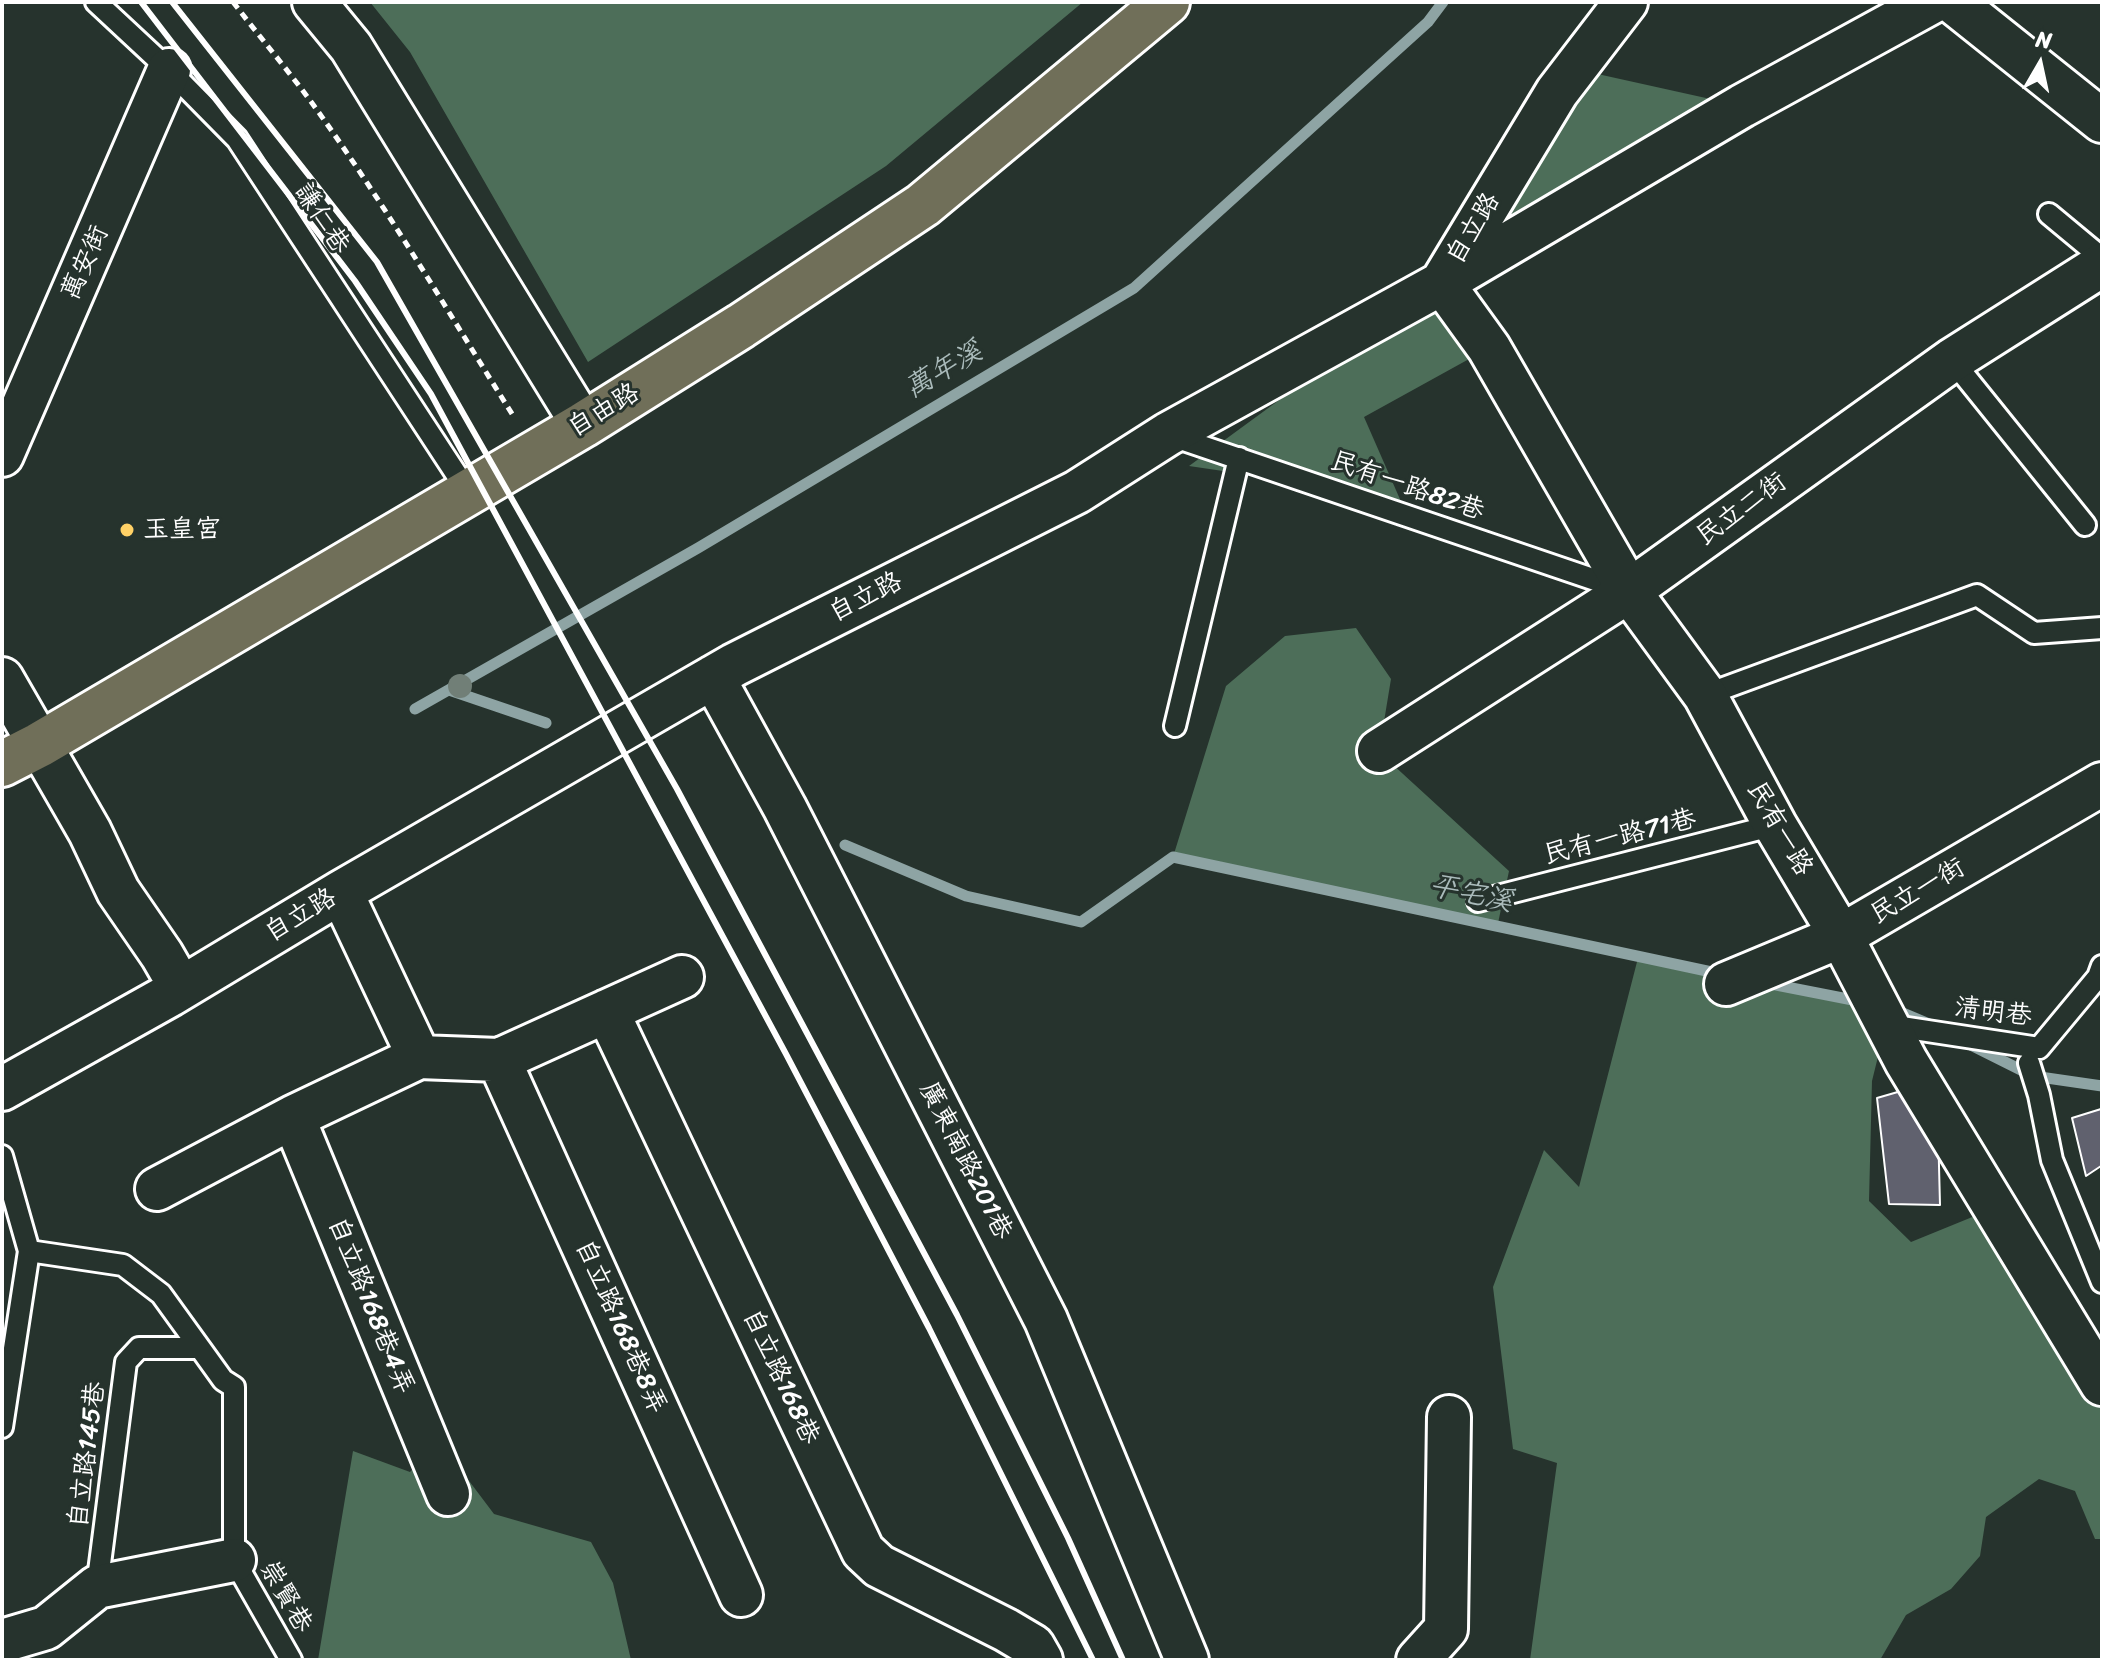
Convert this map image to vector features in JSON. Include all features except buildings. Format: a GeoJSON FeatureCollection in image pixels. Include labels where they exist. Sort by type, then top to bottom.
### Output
{"type":"FeatureCollection","features":[{"type":"Feature","properties":{"kind":"main road","name":"自由路"},"geometry":{"type":"LineString","coordinates":[[20,754],[583,425],[741,326],[923,205],[1167,2]]}},
{"type":"Feature","properties":{"kind":"street"},"geometry":{"type":"LineString","coordinates":[[314,2],[351,47],[583,425]]}},
{"type":"Feature","properties":{"kind":"street","name":"自立路"},"geometry":{"type":"LineString","coordinates":[[2,1089],[713,677],[1077,492],[1168,434],[1442,283],[1557,92],[1626,2]]}},
{"type":"Feature","properties":{"kind":"street"},"geometry":{"type":"LineString","coordinates":[[1442,283],[1742,106],[1932,2]]}},
{"type":"Feature","properties":{"kind":"street"},"geometry":{"type":"LineString","coordinates":[[1953,2],[2102,121]]}},
{"type":"Feature","properties":{"kind":"street","name":"萬安街"},"geometry":{"type":"LineString","coordinates":[[2,455],[169,70]]}},
{"type":"Feature","properties":{"kind":"street","name":"民立二街"},"geometry":{"type":"LineString","coordinates":[[1379,751],[1629,591],[1952,360],[2102,265]]}},
{"type":"Feature","properties":{"kind":"street","name":"民有一路"},"geometry":{"type":"LineString","coordinates":[[1442,283],[1489,348],[1629,591],[1705,695],[1775,825],[1841,936],[1906,1061],[2102,1384]]}},
{"type":"Feature","properties":{"kind":"street","name":"廣東南路201巷"},"geometry":{"type":"LineString","coordinates":[[713,677],[793,823],[1046,1320],[1187,1660]]}},
{"type":"Feature","properties":{"kind":"street"},"geometry":{"type":"LineString","coordinates":[[2,679],[20,754],[90,832],[118,891],[181,988]]}},
{"type":"Feature","properties":{"kind":"street","name":"民立一街"},"geometry":{"type":"LineString","coordinates":[[1726,984],[1841,936],[2102,784]]}},
{"type":"Feature","properties":{"kind":"street"},"geometry":{"type":"LineString","coordinates":[[341,892],[419,1057]]}},
{"type":"Feature","properties":{"kind":"street"},"geometry":{"type":"LineString","coordinates":[[157,1189],[293,1117],[419,1057],[499,1060],[682,977]]}},
{"type":"Feature","properties":{"kind":"street","name":"自立路168巷"},"geometry":{"type":"LineString","coordinates":[[607,1011],[863,1551],[879,1566],[1033,1646],[1041,1660]]}},
{"type":"Feature","properties":{"kind":"street","name":"自立路168巷8弄"},"geometry":{"type":"LineString","coordinates":[[499,1060],[741,1595]]}},
{"type":"Feature","properties":{"kind":"street","name":"自立路168巷4弄"},"geometry":{"type":"LineString","coordinates":[[293,1117],[448,1494]]}},
{"type":"Feature","properties":{"kind":"street"},"geometry":{"type":"LineString","coordinates":[[1418,1660],[1446,1629],[1449,1417]]}},
{"type":"Feature","properties":{"kind":"street"},"geometry":{"type":"LineString","coordinates":[[2,1641],[46,1628],[97,1587],[234,1560]]}},
{"type":"Feature","properties":{"kind":"lane","name":"謙仁巷"},"geometry":{"type":"LineString","coordinates":[[96,2],[237,139],[468,492]]}},
{"type":"Feature","properties":{"kind":"lane"},"geometry":{"type":"LineString","coordinates":[[2049,214],[2102,258]]}},
{"type":"Feature","properties":{"kind":"lane"},"geometry":{"type":"LineString","coordinates":[[1952,360],[2085,525]]}},
{"type":"Feature","properties":{"kind":"lane","name":"民有一路82巷"},"geometry":{"type":"LineString","coordinates":[[1168,434],[1629,591]]}},
{"type":"Feature","properties":{"kind":"lane"},"geometry":{"type":"LineString","coordinates":[[1175,726],[1239,458]]}},
{"type":"Feature","properties":{"kind":"lane"},"geometry":{"type":"LineString","coordinates":[[1705,695],[1977,595],[2034,633],[2102,628]]}},
{"type":"Feature","properties":{"kind":"lane","name":"民有一路71巷"},"geometry":{"type":"LineString","coordinates":[[1478,901],[1775,825]]}},
{"type":"Feature","properties":{"kind":"lane","name":"清明巷"},"geometry":{"type":"LineString","coordinates":[[1886,1025],[2039,1048],[2101,974]]}},
{"type":"Feature","properties":{"kind":"lane","name":"清明巷"},"geometry":{"type":"LineString","coordinates":[[2029,1063],[2052,1160],[2102,1282]]}},
{"type":"Feature","properties":{"kind":"lane"},"geometry":{"type":"LineString","coordinates":[[2,1156],[29,1251],[2,1427]]}},
{"type":"Feature","properties":{"kind":"lane"},"geometry":{"type":"LineString","coordinates":[[29,1251],[123,1265],[161,1294],[223,1380],[234,1387],[234,1560]]}},
{"type":"Feature","properties":{"kind":"lane","name":"自立路145巷"},"geometry":{"type":"LineString","coordinates":[[97,1587],[126,1362],[139,1348],[200,1348]]}},
{"type":"Feature","properties":{"kind":"lane","name":"崇賢巷"},"geometry":{"type":"LineString","coordinates":[[234,1560],[291,1660]]}},
{"type":"Feature","properties":{"kind":"path"},"geometry":{"type":"LineString","coordinates":[[233,2],[311,102],[364,178],[536,452]]}},
{"type":"Feature","properties":{"kind":"green space"},"geometry":{"type":"Polygon","coordinates":[[[370,2],[1083,2],[886,166],[588,362],[410,52],[370,2]]]}},
{"type":"Feature","properties":{"kind":"green space"},"geometry":{"type":"Polygon","coordinates":[[[1575,69],[1742,106],[1442,283],[1489,348],[1364,417],[1406,513],[1284,480],[1189,466],[1431,289],[1575,69]]]}},
{"type":"Feature","properties":{"kind":"green space"},"geometry":{"type":"Polygon","coordinates":[[[1356,628],[1391,679],[1379,752],[1509,871],[1497,928],[1173,857],[1226,686],[1285,636],[1356,628]]]}},
{"type":"Feature","properties":{"kind":"green space"},"geometry":{"type":"Polygon","coordinates":[[[1638,958],[1890,1008],[1872,1081],[1869,1201],[1911,1242],[2014,1200],[2102,1343],[2102,1539],[2095,1539],[2075,1491],[2039,1479],[1986,1517],[1980,1556],[1951,1589],[1906,1615],[1880,1660],[1530,1660],[1557,1463],[1513,1449],[1493,1287],[1544,1150],[1579,1187],[1638,958]]]}},
{"type":"Feature","properties":{"kind":"green space"},"geometry":{"type":"Polygon","coordinates":[[[439,1441],[494,1514],[591,1542],[613,1583],[631,1660],[318,1660],[353,1451],[410,1472],[439,1441]]]}},
{"type":"Feature","properties":{"kind":"waterway","name":"萬年溪"},"geometry":{"type":"LineString","coordinates":[[415,709],[698,548],[1134,288],[1428,22],[1443,2]]}},
{"type":"Feature","properties":{"kind":"waterway","name":"平宅溪"},"geometry":{"type":"LineString","coordinates":[[449,690],[546,723]]}},
{"type":"Feature","properties":{"kind":"waterway","name":"平宅溪"},"geometry":{"type":"LineString","coordinates":[[845,845],[966,896],[1081,922],[1173,857],[1721,974]]}},
{"type":"Feature","properties":{"kind":"waterway","name":"平宅溪"},"geometry":{"type":"LineString","coordinates":[[1766,983],[1863,1002]]}},
{"type":"Feature","properties":{"kind":"waterway","name":"平宅溪"},"geometry":{"type":"LineString","coordinates":[[1891,1008],[1934,1026]]}},
{"type":"Feature","properties":{"kind":"waterway","name":"平宅溪"},"geometry":{"type":"LineString","coordinates":[[1967,1043],[2033,1076],[2102,1086]]}},
{"type":"Feature","properties":{"kind":"railway"},"geometry":{"type":"LineString","coordinates":[[141,2],[355,281],[431,394],[786,1054],[929,1328],[1093,1660]]}},
{"type":"Feature","properties":{"kind":"railway"},"geometry":{"type":"LineString","coordinates":[[172,2],[377,262],[677,789],[957,1315],[1068,1538],[1123,1660]]}},
{"type":"Feature","properties":{"kind":"place","name":"玉皇宮"},"geometry":{"type":"Point","coordinates":[127,530]}}]}
